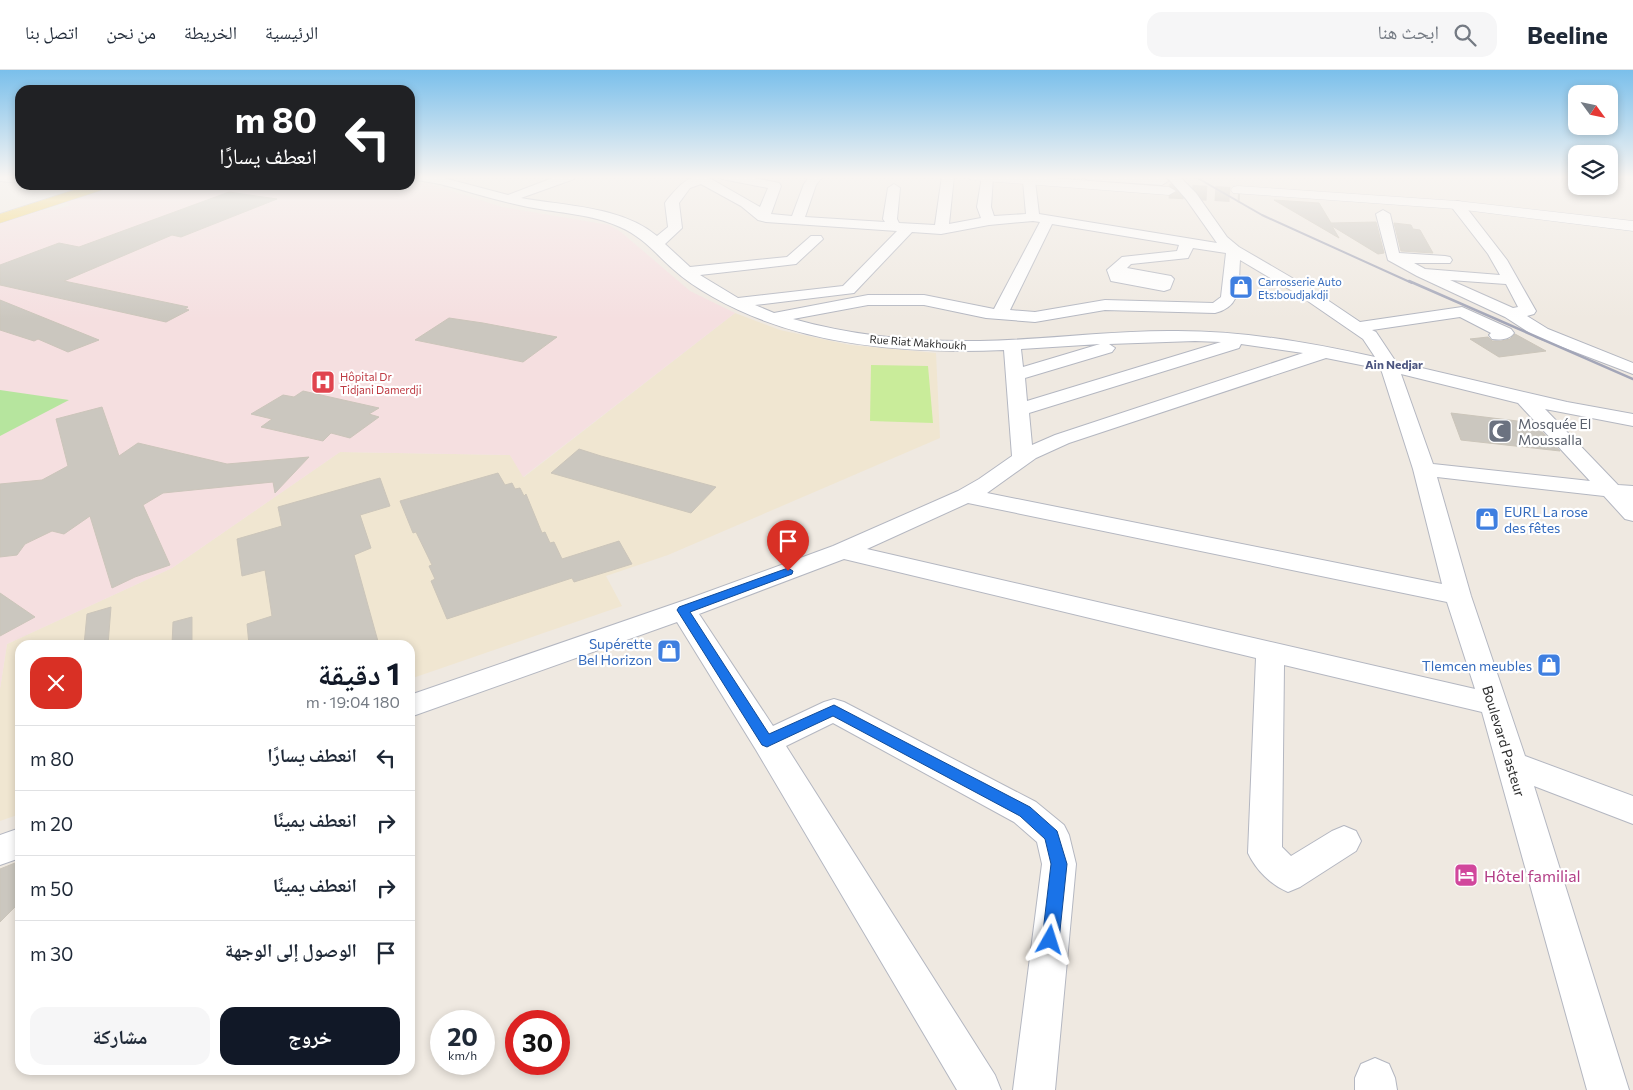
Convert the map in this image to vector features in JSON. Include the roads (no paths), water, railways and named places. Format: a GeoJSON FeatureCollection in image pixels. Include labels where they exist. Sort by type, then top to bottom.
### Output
{"type":"FeatureCollection","features":[{"type":"Feature","properties":{"kind":"main road"},"geometry":{"type":"LineString","coordinates":[[1572,224],[1633,232]]}},
{"type":"Feature","properties":{"kind":"main road"},"geometry":{"type":"LineString","coordinates":[[1610,224],[1633,226]]}},
{"type":"Feature","properties":{"kind":"street","name":"Rue Riat Makhoukh"},"geometry":{"type":"LineString","coordinates":[[624,224],[640,230],[658,243],[680,267],[713,289],[774,318],[797,326],[888,341],[950,346],[1012,345],[1116,337],[1174,335],[1250,340],[1388,364],[1524,398],[1633,420]]}},
{"type":"Feature","properties":{"kind":"street"},"geometry":{"type":"LineString","coordinates":[[658,243],[675,228],[674,224]]}},
{"type":"Feature","properties":{"kind":"street"},"geometry":{"type":"LineString","coordinates":[[851,224],[941,230],[975,224]]}},
{"type":"Feature","properties":{"kind":"street"},"geometry":{"type":"LineString","coordinates":[[897,224],[902,227]]}},
{"type":"Feature","properties":{"kind":"street"},"geometry":{"type":"LineString","coordinates":[[941,230],[942,224]]}},
{"type":"Feature","properties":{"kind":"street"},"geometry":{"type":"LineString","coordinates":[[1000,314],[1038,224]]}},
{"type":"Feature","properties":{"kind":"street"},"geometry":{"type":"LineString","coordinates":[[1074,224],[1234,250]]}},
{"type":"Feature","properties":{"kind":"street"},"geometry":{"type":"LineString","coordinates":[[1210,224],[1222,240],[1234,250]]}},
{"type":"Feature","properties":{"kind":"street"},"geometry":{"type":"LineString","coordinates":[[1385,224],[1393,257],[1422,273],[1511,313],[1542,333],[1633,368]]}},
{"type":"Feature","properties":{"kind":"street"},"geometry":{"type":"LineString","coordinates":[[1471,224],[1502,262],[1528,311],[1511,313]]}},
{"type":"Feature","properties":{"kind":"street"},"geometry":{"type":"LineString","coordinates":[[738,302],[848,290],[902,227]]}},
{"type":"Feature","properties":{"kind":"street"},"geometry":{"type":"LineString","coordinates":[[687,272],[791,261],[816,240]]}},
{"type":"Feature","properties":{"kind":"street"},"geometry":{"type":"LineString","coordinates":[[1115,270],[1127,260],[1183,255],[1187,242]]}},
{"type":"Feature","properties":{"kind":"street"},"geometry":{"type":"LineString","coordinates":[[774,318],[868,300],[924,300],[1000,314],[1035,318],[1105,305],[1215,308],[1223,305],[1229,298],[1234,250]]}},
{"type":"Feature","properties":{"kind":"street","name":"Boulevard Pasteur"},"geometry":{"type":"LineString","coordinates":[[1234,250],[1306,292],[1370,336],[1388,364],[1424,469],[1458,596],[1494,704],[1608,1090]]}},
{"type":"Feature","properties":{"kind":"street"},"geometry":{"type":"LineString","coordinates":[[1393,257],[1463,260]]}},
{"type":"Feature","properties":{"kind":"street"},"geometry":{"type":"LineString","coordinates":[[1482,261],[1502,262]]}},
{"type":"Feature","properties":{"kind":"street"},"geometry":{"type":"LineString","coordinates":[[1422,273],[1511,280]]}},
{"type":"Feature","properties":{"kind":"street"},"geometry":{"type":"LineString","coordinates":[[1356,327],[1462,312],[1505,333],[1498,335]]}},
{"type":"Feature","properties":{"kind":"street"},"geometry":{"type":"LineString","coordinates":[[1015,375],[1115,345],[1116,337]]}},
{"type":"Feature","properties":{"kind":"street"},"geometry":{"type":"LineString","coordinates":[[1019,410],[1220,347],[1250,340]]}},
{"type":"Feature","properties":{"kind":"street"},"geometry":{"type":"LineString","coordinates":[[1012,345],[1023,458]]}},
{"type":"Feature","properties":{"kind":"street"},"geometry":{"type":"LineString","coordinates":[[415,704],[683,610],[842,551],[966,496],[987,484],[1023,458],[1062,439],[1326,352]]}},
{"type":"Feature","properties":{"kind":"street"},"geometry":{"type":"LineString","coordinates":[[1524,398],[1633,514]]}},
{"type":"Feature","properties":{"kind":"street"},"geometry":{"type":"LineString","coordinates":[[1424,469],[1633,492]]}},
{"type":"Feature","properties":{"kind":"street"},"geometry":{"type":"LineString","coordinates":[[966,496],[1458,596]]}},
{"type":"Feature","properties":{"kind":"street"},"geometry":{"type":"LineString","coordinates":[[842,551],[1494,704]]}},
{"type":"Feature","properties":{"kind":"street"},"geometry":{"type":"LineString","coordinates":[[683,610],[767,742],[980,1090]]}},
{"type":"Feature","properties":{"kind":"street"},"geometry":{"type":"LineString","coordinates":[[1270,651],[1265,854],[1288,876],[1344,841]]}},
{"type":"Feature","properties":{"kind":"street"},"geometry":{"type":"LineString","coordinates":[[767,742],[834,710],[1025,812],[1052,835],[1059,864],[1034,1090]]}},
{"type":"Feature","properties":{"kind":"street"},"geometry":{"type":"LineString","coordinates":[[1512,764],[1633,810]]}},
{"type":"Feature","properties":{"kind":"street"},"geometry":{"type":"LineString","coordinates":[[0,850],[15,845]]}},
{"type":"Feature","properties":{"kind":"railway"},"geometry":{"type":"LineString","coordinates":[[1281,224],[1412,283]]}},
{"type":"Feature","properties":{"kind":"railway"},"geometry":{"type":"LineString","coordinates":[[1409,281],[1633,379]]}},
{"type":"Feature","properties":{"kind":"place","name":"Carrosserie Auto Ets:boudjakdji"},"geometry":{"type":"Point","coordinates":[1241,287]}},
{"type":"Feature","properties":{"kind":"place","name":"Hôpital Dr Tidjani Damerdji"},"geometry":{"type":"Point","coordinates":[323,382]}},
{"type":"Feature","properties":{"kind":"place","name":"Mosquée El Moussalla"},"geometry":{"type":"Point","coordinates":[1500,431]}},
{"type":"Feature","properties":{"kind":"place","name":"EURL La rose des fêtes"},"geometry":{"type":"Point","coordinates":[1487,519]}},
{"type":"Feature","properties":{"kind":"place","name":"Supérette Bel Horizon"},"geometry":{"type":"Point","coordinates":[669,651]}},
{"type":"Feature","properties":{"kind":"place","name":"Tlemcen meubles"},"geometry":{"type":"Point","coordinates":[1549,665]}},
{"type":"Feature","properties":{"kind":"place","name":"Hôtel familial"},"geometry":{"type":"Point","coordinates":[1466,875]}},
{"type":"Feature","properties":{"kind":"district","name":"Ain Nedjar"},"geometry":{"type":"Point","coordinates":[1394,364]}}]}
